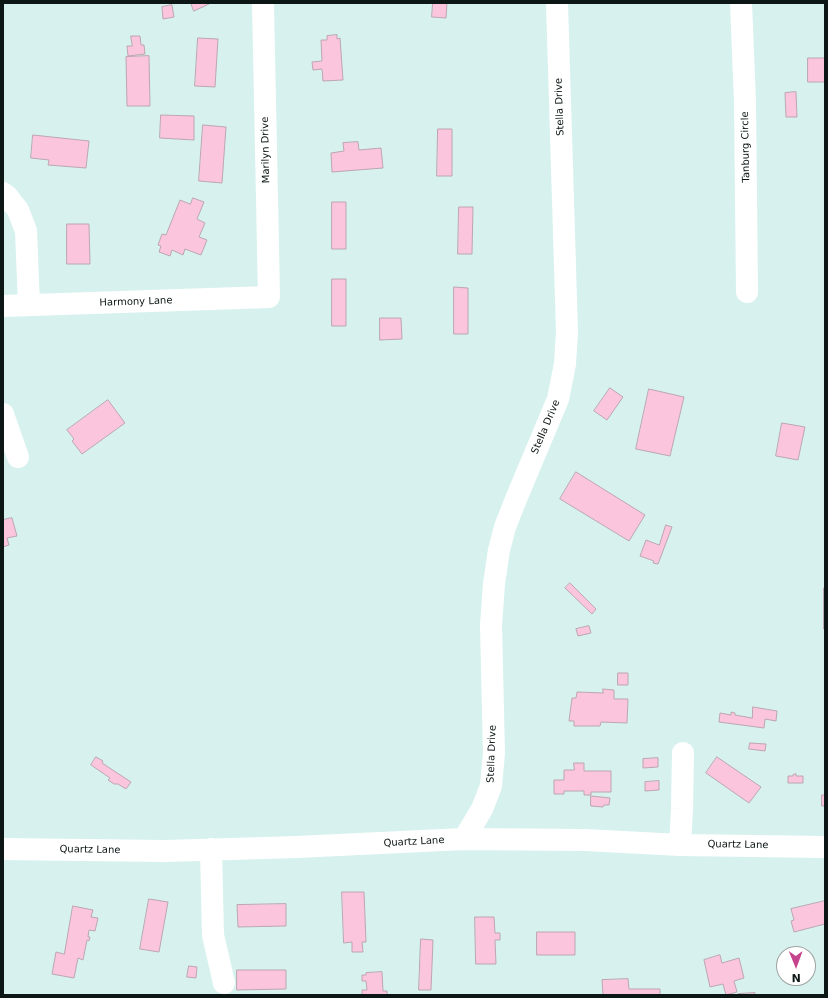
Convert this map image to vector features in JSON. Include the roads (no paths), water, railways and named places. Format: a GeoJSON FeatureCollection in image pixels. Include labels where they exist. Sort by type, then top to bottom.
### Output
{"type":"FeatureCollection","features":[{"type":"Feature","properties":{"kind":"street","name":"Marilyn Drive"},"geometry":{"type":"LineString","coordinates":[[263,3],[269,297]]}},
{"type":"Feature","properties":{"kind":"street","name":"Stella Drive"},"geometry":{"type":"LineString","coordinates":[[464,839],[482,809],[491,786],[494,753],[492,625],[494,584],[499,550],[505,527],[558,399],[565,364],[567,332],[557,3]]}},
{"type":"Feature","properties":{"kind":"street","name":"Tanburg Circle"},"geometry":{"type":"LineString","coordinates":[[741,3],[745,103],[747,292]]}},
{"type":"Feature","properties":{"kind":"street"},"geometry":{"type":"LineString","coordinates":[[3,193],[8,196],[18,210],[26,231],[29,305]]}},
{"type":"Feature","properties":{"kind":"street","name":"Harmony Lane"},"geometry":{"type":"LineString","coordinates":[[3,306],[269,297]]}},
{"type":"Feature","properties":{"kind":"street"},"geometry":{"type":"LineString","coordinates":[[3,414],[18,458]]}},
{"type":"Feature","properties":{"kind":"street"},"geometry":{"type":"LineString","coordinates":[[680,844],[683,753]]}},
{"type":"Feature","properties":{"kind":"street","name":"Quartz Lane"},"geometry":{"type":"LineString","coordinates":[[3,849],[165,850],[297,847],[464,839],[585,840],[680,844],[825,847]]}},
{"type":"Feature","properties":{"kind":"street"},"geometry":{"type":"LineString","coordinates":[[211,849],[213,935],[224,983]]}}]}
